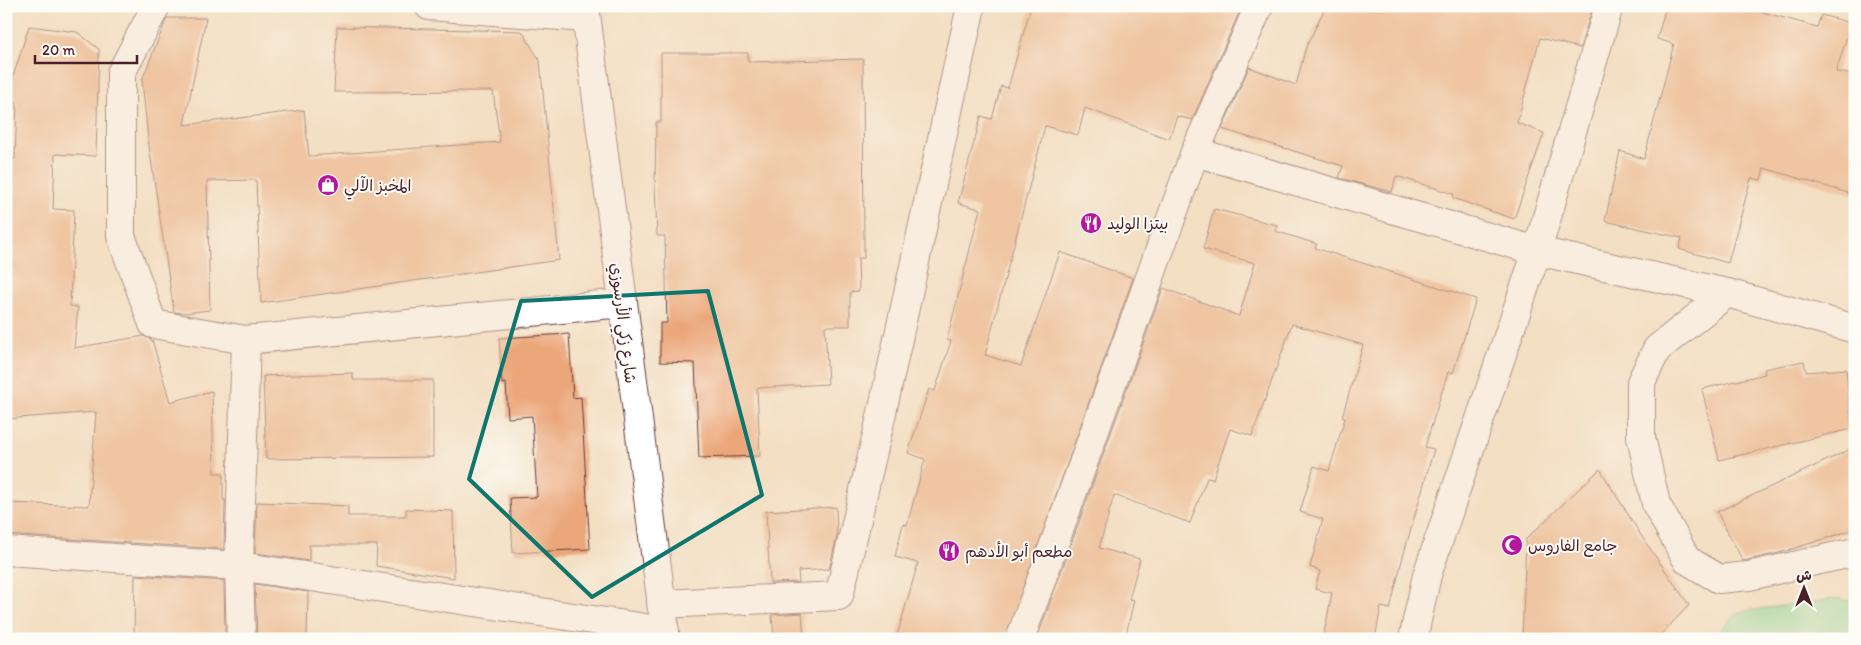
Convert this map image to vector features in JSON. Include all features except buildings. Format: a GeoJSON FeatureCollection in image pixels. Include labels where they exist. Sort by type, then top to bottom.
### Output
{"type":"FeatureCollection","features":[{"type":"Feature","properties":{"kind":"street"},"geometry":{"type":"LineString","coordinates":[[156,6],[121,73],[121,236],[153,324],[246,340],[622,303]]}},
{"type":"Feature","properties":{"kind":"street"},"geometry":{"type":"LineString","coordinates":[[429,6],[585,12]]}},
{"type":"Feature","properties":{"kind":"street"},"geometry":{"type":"LineString","coordinates":[[661,604],[839,596],[884,407],[972,6]]}},
{"type":"Feature","properties":{"kind":"street"},"geometry":{"type":"LineString","coordinates":[[1020,639],[1195,152],[1259,6]]}},
{"type":"Feature","properties":{"kind":"street"},"geometry":{"type":"LineString","coordinates":[[1414,639],[1427,575],[1537,251],[1609,6]]}},
{"type":"Feature","properties":{"kind":"street","name":"شارع زكي الأرسوزي"},"geometry":{"type":"LineString","coordinates":[[585,12],[665,635]]}},
{"type":"Feature","properties":{"kind":"street"},"geometry":{"type":"LineString","coordinates":[[1195,152],[1537,251],[1727,293],[1855,329]]}},
{"type":"Feature","properties":{"kind":"street"},"geometry":{"type":"LineString","coordinates":[[1727,293],[1657,349],[1641,382],[1641,437],[1656,504],[1687,560],[1719,580],[1749,576],[1855,552]]}},
{"type":"Feature","properties":{"kind":"street"},"geometry":{"type":"LineString","coordinates":[[241,639],[240,566],[246,340]]}},
{"type":"Feature","properties":{"kind":"street"},"geometry":{"type":"LineString","coordinates":[[6,551],[240,566],[665,635]]}},
{"type":"Feature","properties":{"kind":"highlighted area"},"geometry":{"type":"Polygon","coordinates":[[[708,291],[762,495],[592,597],[469,479],[521,301],[708,291]]]}},
{"type":"Feature","properties":{"kind":"green space"},"geometry":{"type":"Polygon","coordinates":[[[1840,598],[1855,603],[1855,639],[1711,639],[1738,612],[1840,598]]]}},
{"type":"Feature","properties":{"kind":"place","name":"المخبز الآلي"},"geometry":{"type":"Point","coordinates":[328,185]}},
{"type":"Feature","properties":{"kind":"place","name":"بيتزا الوليد"},"geometry":{"type":"Point","coordinates":[1091,223]}},
{"type":"Feature","properties":{"kind":"place","name":"جامع الفاروس"},"geometry":{"type":"Point","coordinates":[1512,545]}},
{"type":"Feature","properties":{"kind":"place","name":"مطعم أبو الأدهم"},"geometry":{"type":"Point","coordinates":[949,551]}}]}
